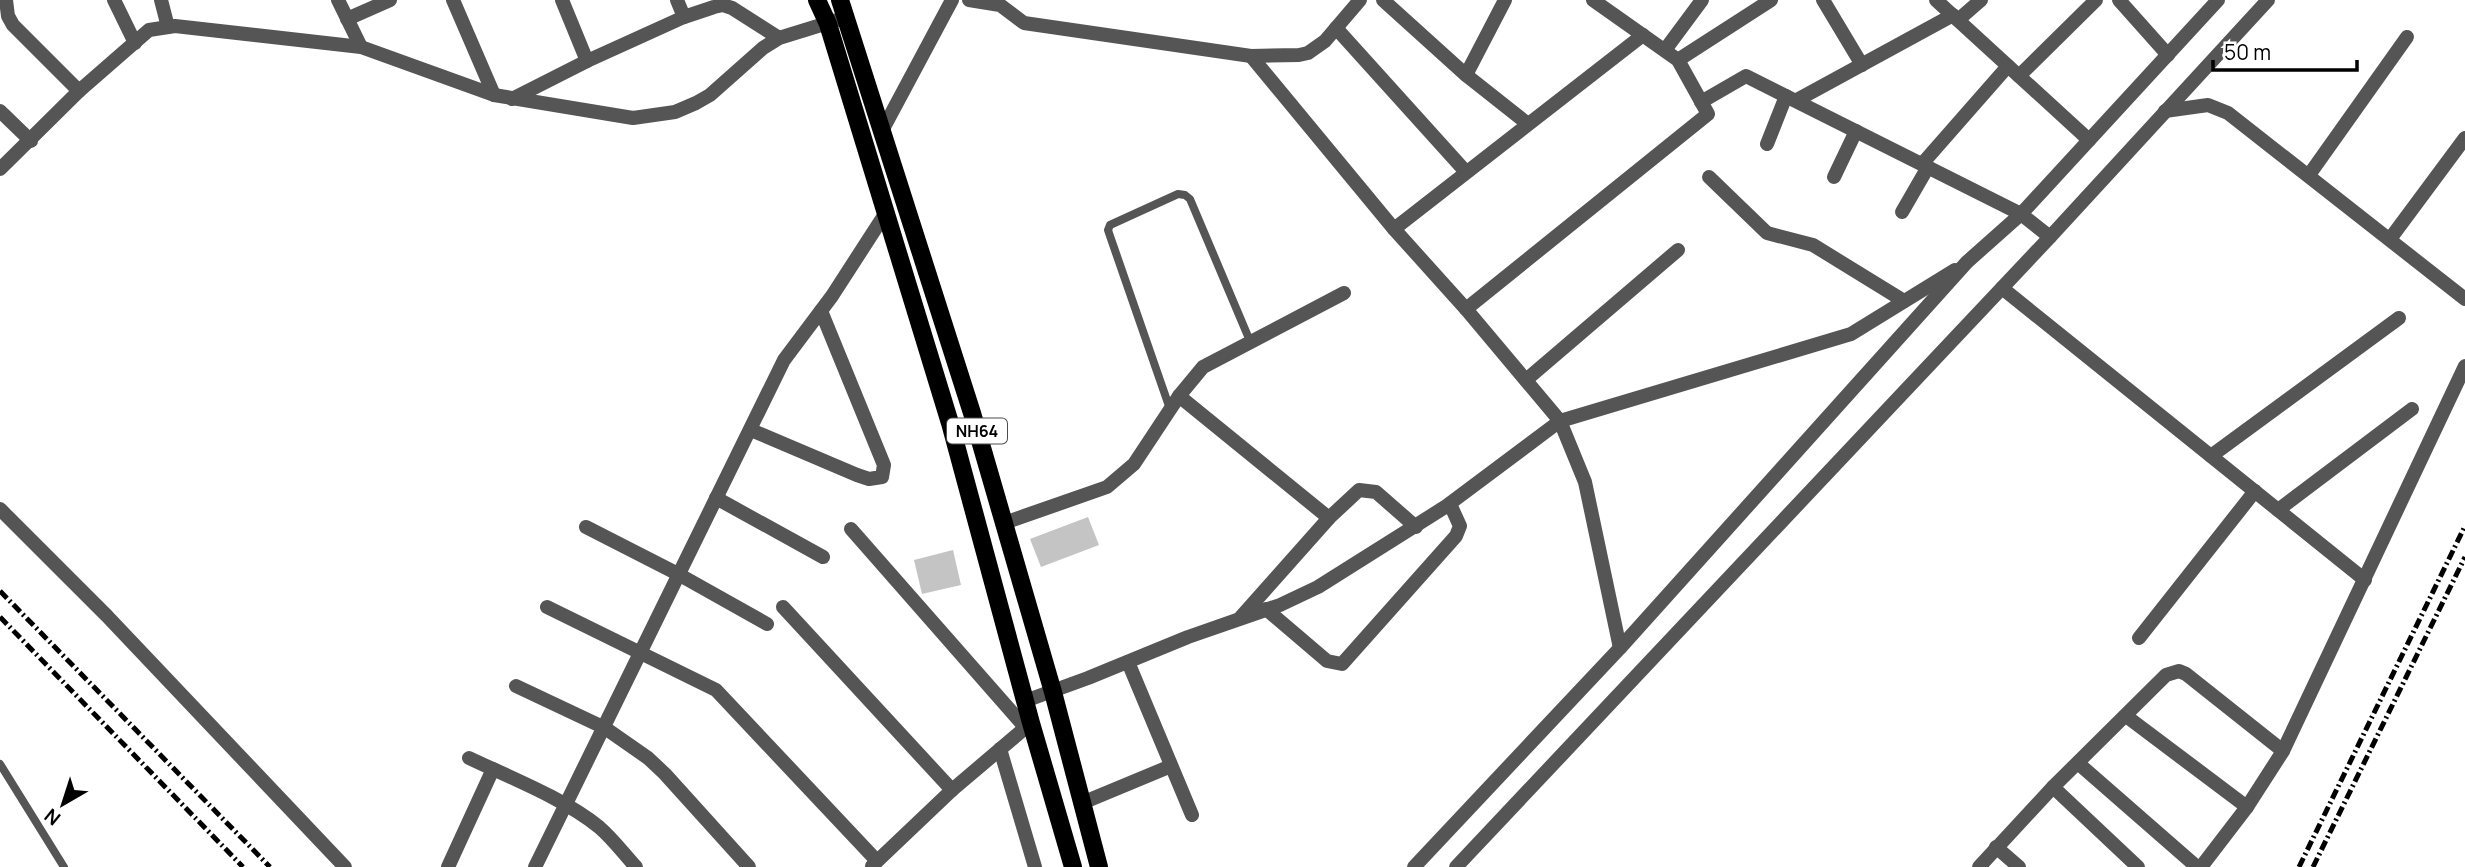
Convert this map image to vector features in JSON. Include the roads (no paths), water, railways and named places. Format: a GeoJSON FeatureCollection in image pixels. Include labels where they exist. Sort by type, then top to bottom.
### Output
{"type":"FeatureCollection","features":[{"type":"Feature","properties":{"kind":"main road","name":"NH64"},"geometry":{"type":"LineString","coordinates":[[817,0],[828,24],[950,424],[1025,701],[1028,725],[1073,867]]}},
{"type":"Feature","properties":{"kind":"main road","name":"NH64"},"geometry":{"type":"LineString","coordinates":[[840,0],[972,413],[1053,692],[1099,867]]}},
{"type":"Feature","properties":{"kind":"street"},"geometry":{"type":"LineString","coordinates":[[6,0],[8,16],[13,25],[79,91]]}},
{"type":"Feature","properties":{"kind":"street"},"geometry":{"type":"LineString","coordinates":[[114,0],[135,43]]}},
{"type":"Feature","properties":{"kind":"street"},"geometry":{"type":"LineString","coordinates":[[160,0],[169,27]]}},
{"type":"Feature","properties":{"kind":"street"},"geometry":{"type":"LineString","coordinates":[[338,0],[361,47]]}},
{"type":"Feature","properties":{"kind":"street"},"geometry":{"type":"LineString","coordinates":[[347,19],[390,0]]}},
{"type":"Feature","properties":{"kind":"street"},"geometry":{"type":"LineString","coordinates":[[453,0],[494,95]]}},
{"type":"Feature","properties":{"kind":"street"},"geometry":{"type":"LineString","coordinates":[[562,0],[587,61]]}},
{"type":"Feature","properties":{"kind":"street"},"geometry":{"type":"LineString","coordinates":[[677,0],[684,18]]}},
{"type":"Feature","properties":{"kind":"street"},"geometry":{"type":"LineString","coordinates":[[883,129],[952,0]]}},
{"type":"Feature","properties":{"kind":"street"},"geometry":{"type":"LineString","coordinates":[[970,0],[1000,5],[1024,23],[1251,56],[1308,53],[1325,41],[1360,0]]}},
{"type":"Feature","properties":{"kind":"street"},"geometry":{"type":"LineString","coordinates":[[1383,0],[1466,75],[1528,124]]}},
{"type":"Feature","properties":{"kind":"street"},"geometry":{"type":"LineString","coordinates":[[1466,75],[1505,0]]}},
{"type":"Feature","properties":{"kind":"street"},"geometry":{"type":"LineString","coordinates":[[1665,50],[1702,0]]}},
{"type":"Feature","properties":{"kind":"street"},"geometry":{"type":"LineString","coordinates":[[1678,60],[1771,0]]}},
{"type":"Feature","properties":{"kind":"street"},"geometry":{"type":"LineString","coordinates":[[1823,0],[1862,65]]}},
{"type":"Feature","properties":{"kind":"street"},"geometry":{"type":"LineString","coordinates":[[1936,0],[2088,140]]}},
{"type":"Feature","properties":{"kind":"street"},"geometry":{"type":"LineString","coordinates":[[1767,144],[1792,98],[1956,18],[1981,0]]}},
{"type":"Feature","properties":{"kind":"street"},"geometry":{"type":"LineString","coordinates":[[2119,0],[2168,55]]}},
{"type":"Feature","properties":{"kind":"street"},"geometry":{"type":"LineString","coordinates":[[1414,867],[1620,648],[1967,262],[2021,214],[2218,0]]}},
{"type":"Feature","properties":{"kind":"street"},"geometry":{"type":"LineString","coordinates":[[1456,867],[2050,237],[2268,0]]}},
{"type":"Feature","properties":{"kind":"street"},"geometry":{"type":"LineString","coordinates":[[1902,212],[1925,166],[2014,71],[2095,1]]}},
{"type":"Feature","properties":{"kind":"street"},"geometry":{"type":"LineString","coordinates":[[1466,309],[1708,114],[1678,60],[1599,2]]}},
{"type":"Feature","properties":{"kind":"street"},"geometry":{"type":"LineString","coordinates":[[512,99],[587,61],[684,18],[723,5],[779,38]]}},
{"type":"Feature","properties":{"kind":"street"},"geometry":{"type":"LineString","coordinates":[[0,169],[79,91],[149,30],[169,27],[361,47],[494,95],[633,118],[675,111],[710,95],[763,48],[779,38],[847,17]]}},
{"type":"Feature","properties":{"kind":"street"},"geometry":{"type":"LineString","coordinates":[[1336,27],[1466,172]]}},
{"type":"Feature","properties":{"kind":"street"},"geometry":{"type":"LineString","coordinates":[[1394,229],[1643,35]]}},
{"type":"Feature","properties":{"kind":"street"},"geometry":{"type":"LineString","coordinates":[[2309,175],[2407,37]]}},
{"type":"Feature","properties":{"kind":"street"},"geometry":{"type":"LineString","coordinates":[[1251,56],[1394,229],[1466,309],[1560,421],[1585,482],[1620,648]]}},
{"type":"Feature","properties":{"kind":"street"},"geometry":{"type":"LineString","coordinates":[[1701,102],[1746,76],[2021,214],[2050,237]]}},
{"type":"Feature","properties":{"kind":"street"},"geometry":{"type":"LineString","coordinates":[[2165,111],[2197,105],[2216,107],[2228,113],[2465,299]]}},
{"type":"Feature","properties":{"kind":"street"},"geometry":{"type":"LineString","coordinates":[[0,111],[31,141]]}},
{"type":"Feature","properties":{"kind":"street"},"geometry":{"type":"LineString","coordinates":[[1833,177],[1856,131]]}},
{"type":"Feature","properties":{"kind":"street"},"geometry":{"type":"LineString","coordinates":[[2390,239],[2465,138]]}},
{"type":"Feature","properties":{"kind":"street"},"geometry":{"type":"LineString","coordinates":[[1709,177],[1767,233],[1813,245],[1904,301]]}},
{"type":"Feature","properties":{"kind":"street"},"geometry":{"type":"LineString","coordinates":[[535,867],[784,360],[821,311],[885,214]]}},
{"type":"Feature","properties":{"kind":"street"},"geometry":{"type":"LineString","coordinates":[[1526,380],[1678,250]]}},
{"type":"Feature","properties":{"kind":"street"},"geometry":{"type":"LineString","coordinates":[[1025,701],[1318,587],[1450,504],[1560,421],[1852,334],[1967,262]]}},
{"type":"Feature","properties":{"kind":"street"},"geometry":{"type":"LineString","coordinates":[[2002,288],[2365,580]]}},
{"type":"Feature","properties":{"kind":"street"},"geometry":{"type":"LineString","coordinates":[[1004,523],[1107,487],[1134,464],[1179,396],[1203,367],[1345,293]]}},
{"type":"Feature","properties":{"kind":"street"},"geometry":{"type":"LineString","coordinates":[[751,430],[857,475],[869,479],[882,477],[884,465],[821,311]]}},
{"type":"Feature","properties":{"kind":"street"},"geometry":{"type":"LineString","coordinates":[[2211,456],[2399,318]]}},
{"type":"Feature","properties":{"kind":"street"},"geometry":{"type":"LineString","coordinates":[[2079,764],[2199,867],[2247,807],[2283,751],[2465,366]]}},
{"type":"Feature","properties":{"kind":"street"},"geometry":{"type":"LineString","coordinates":[[1179,396],[1329,518]]}},
{"type":"Feature","properties":{"kind":"street"},"geometry":{"type":"LineString","coordinates":[[2278,510],[2412,409]]}},
{"type":"Feature","properties":{"kind":"street"},"geometry":{"type":"LineString","coordinates":[[1240,618],[1329,518],[1359,490],[1366,489],[1382,496],[1416,527]]}},
{"type":"Feature","properties":{"kind":"street"},"geometry":{"type":"LineString","coordinates":[[2139,638],[2255,491]]}},
{"type":"Feature","properties":{"kind":"street"},"geometry":{"type":"LineString","coordinates":[[716,498],[823,557]]}},
{"type":"Feature","properties":{"kind":"street"},"geometry":{"type":"LineString","coordinates":[[1266,609],[1327,662],[1342,664],[1456,536],[1459,520],[1450,504]]}},
{"type":"Feature","properties":{"kind":"street"},"geometry":{"type":"LineString","coordinates":[[0,509],[107,616],[345,867]]}},
{"type":"Feature","properties":{"kind":"street"},"geometry":{"type":"LineString","coordinates":[[586,527],[678,574],[766,624]]}},
{"type":"Feature","properties":{"kind":"street"},"geometry":{"type":"LineString","coordinates":[[547,607],[716,690],[874,864],[952,790],[1028,725],[851,528]]}},
{"type":"Feature","properties":{"kind":"street"},"geometry":{"type":"LineString","coordinates":[[783,607],[952,790]]}},
{"type":"Feature","properties":{"kind":"street"},"geometry":{"type":"LineString","coordinates":[[1128,662],[1192,815]]}},
{"type":"Feature","properties":{"kind":"street"},"geometry":{"type":"LineString","coordinates":[[1979,867],[2053,787],[2166,675],[2179,671],[2186,674],[2283,751]]}},
{"type":"Feature","properties":{"kind":"street"},"geometry":{"type":"LineString","coordinates":[[516,686],[605,728],[656,765],[749,867]]}},
{"type":"Feature","properties":{"kind":"street"},"geometry":{"type":"LineString","coordinates":[[2126,716],[2247,807]]}},
{"type":"Feature","properties":{"kind":"street"},"geometry":{"type":"LineString","coordinates":[[1000,749],[1035,867]]}},
{"type":"Feature","properties":{"kind":"street"},"geometry":{"type":"LineString","coordinates":[[470,758],[566,805],[598,827],[636,867]]}},
{"type":"Feature","properties":{"kind":"street"},"geometry":{"type":"LineString","coordinates":[[1082,803],[1171,766]]}},
{"type":"Feature","properties":{"kind":"street"},"geometry":{"type":"LineString","coordinates":[[448,867],[493,769]]}},
{"type":"Feature","properties":{"kind":"street"},"geometry":{"type":"LineString","coordinates":[[2053,787],[2138,867]]}},
{"type":"Feature","properties":{"kind":"street"},"geometry":{"type":"LineString","coordinates":[[1996,848],[2019,867]]}},
{"type":"Feature","properties":{"kind":"lane"},"geometry":{"type":"LineString","coordinates":[[1170,410],[1110,236],[1110,225],[1178,194],[1190,199],[1250,341]]}},
{"type":"Feature","properties":{"kind":"lane"},"geometry":{"type":"LineString","coordinates":[[0,764],[64,867]]}},
{"type":"Feature","properties":{"kind":"railway"},"geometry":{"type":"LineString","coordinates":[[2299,867],[2465,526]]}},
{"type":"Feature","properties":{"kind":"railway"},"geometry":{"type":"LineString","coordinates":[[2313,867],[2465,557]]}},
{"type":"Feature","properties":{"kind":"railway"},"geometry":{"type":"LineString","coordinates":[[0,591],[270,867]]}},
{"type":"Feature","properties":{"kind":"railway"},"geometry":{"type":"LineString","coordinates":[[0,617],[243,867]]}}]}
